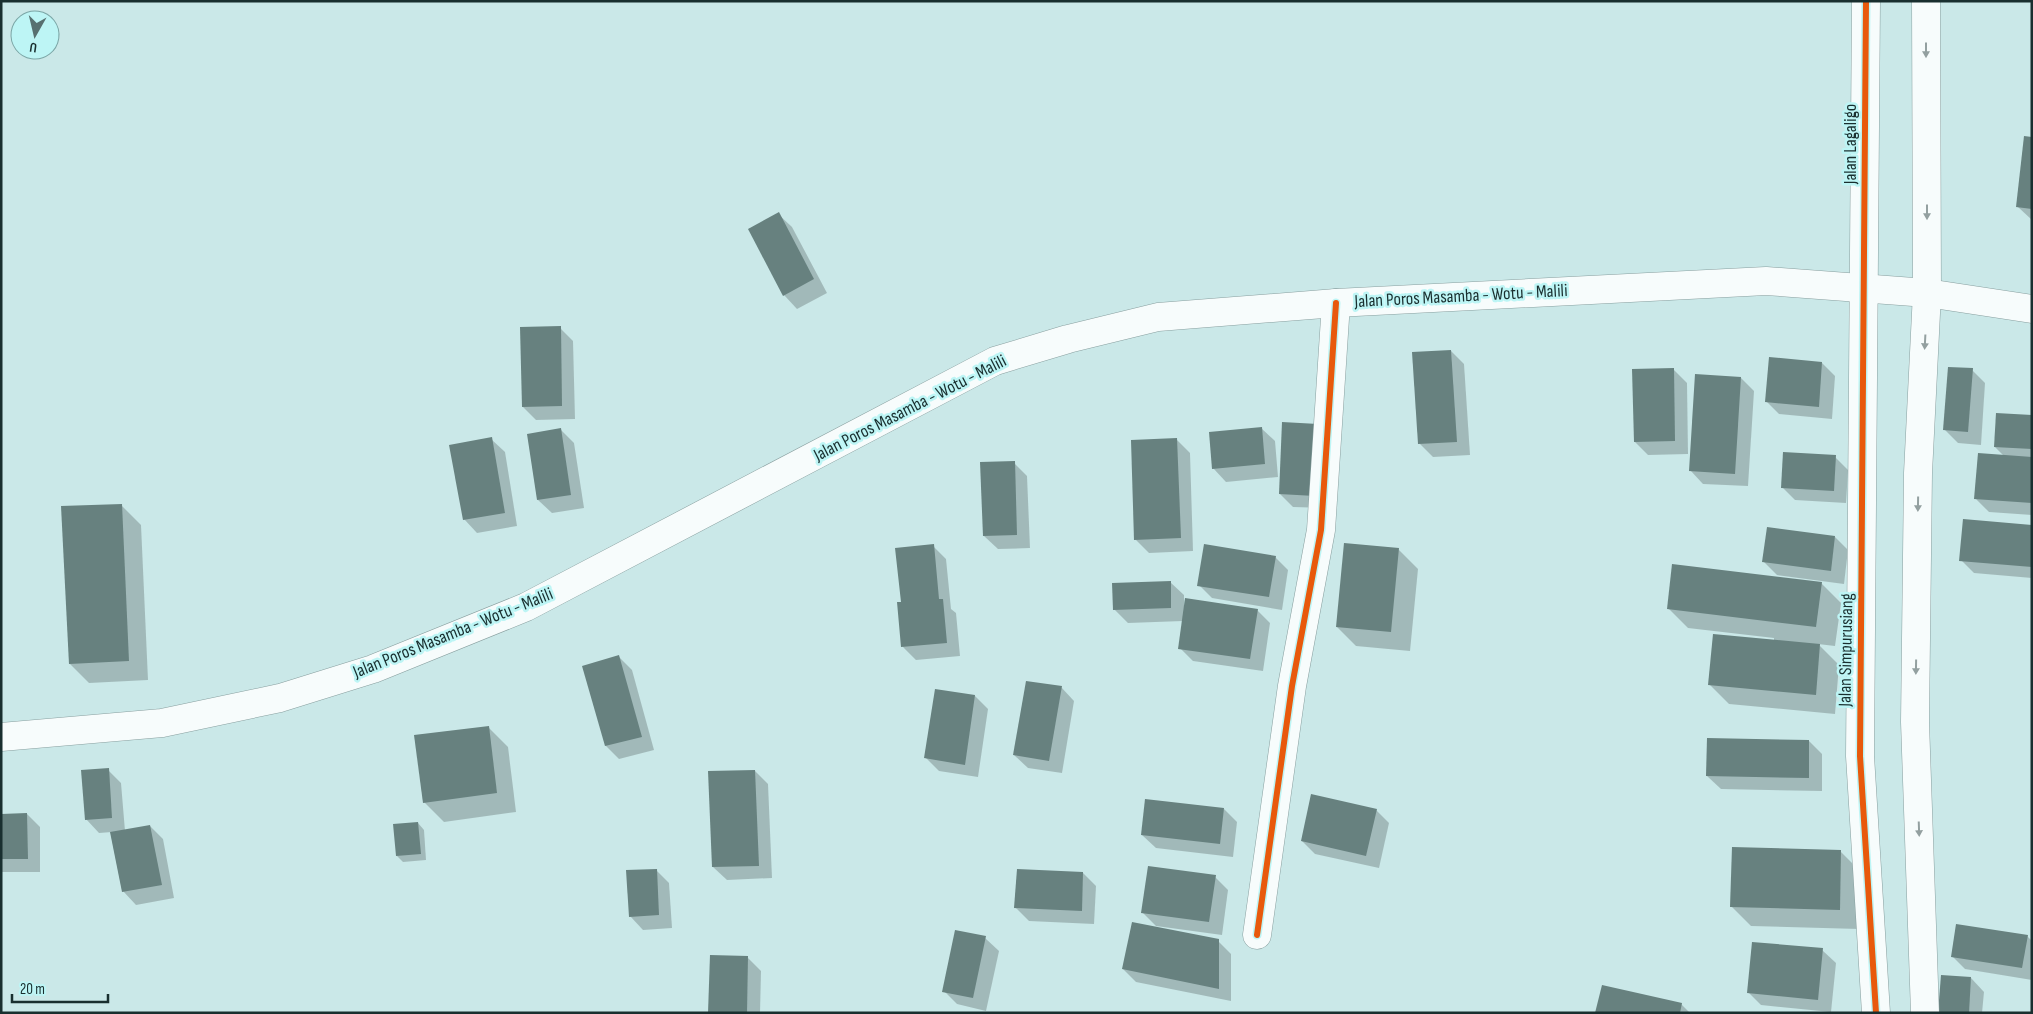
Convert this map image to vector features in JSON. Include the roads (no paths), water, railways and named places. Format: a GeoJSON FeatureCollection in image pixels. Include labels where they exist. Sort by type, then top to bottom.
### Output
{"type":"FeatureCollection","features":[{"type":"Feature","properties":{"kind":"main road","name":"Jalan Lagaligo"},"geometry":{"type":"LineString","coordinates":[[1864,287],[1866,1]]}},
{"type":"Feature","properties":{"kind":"main road"},"geometry":{"type":"LineString","coordinates":[[1925,1013],[1916,722],[1918,473],[1928,293],[1926,1]]}},
{"type":"Feature","properties":{"kind":"main road","name":"Jalan Poros Masamba - Wotu - Malili"},"geometry":{"type":"LineString","coordinates":[[1,737],[162,723],[280,698],[373,669],[526,607],[995,361],[1068,339],[1158,317],[1336,303],[1766,281],[1928,293],[2032,309]]}},
{"type":"Feature","properties":{"kind":"main road","name":"Jalan Simpurusiang"},"geometry":{"type":"LineString","coordinates":[[1864,287],[1860,756],[1876,1013]]}},
{"type":"Feature","properties":{"kind":"main road"},"geometry":{"type":"LineString","coordinates":[[1257,935],[1292,686],[1321,530],[1336,303]]}}]}
